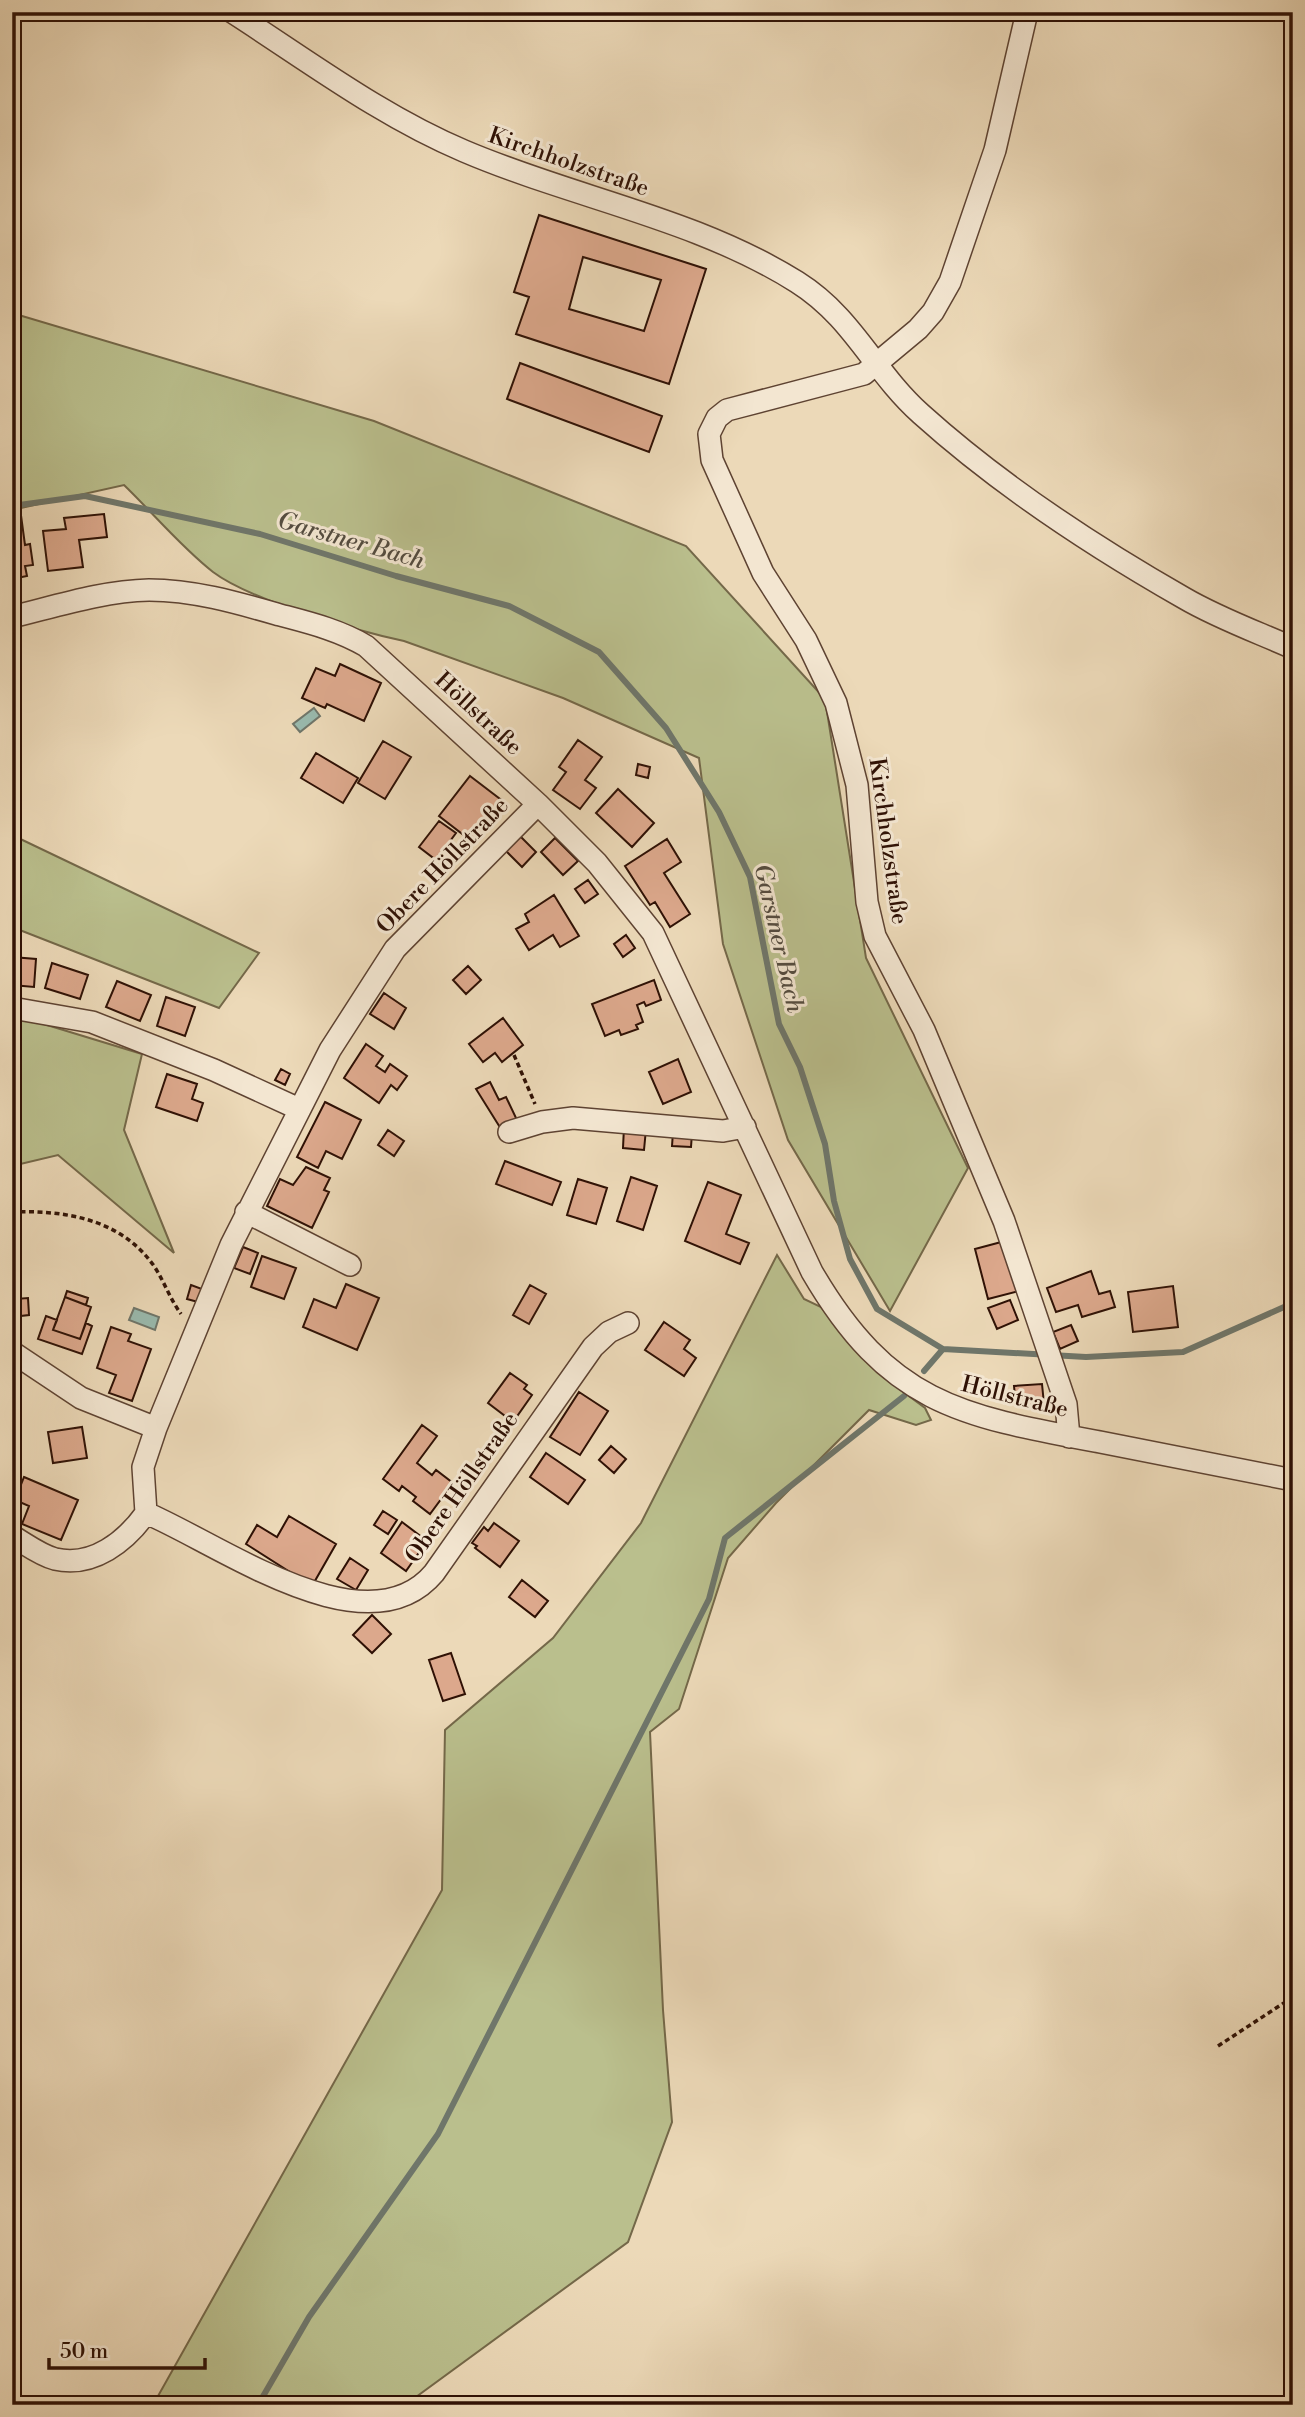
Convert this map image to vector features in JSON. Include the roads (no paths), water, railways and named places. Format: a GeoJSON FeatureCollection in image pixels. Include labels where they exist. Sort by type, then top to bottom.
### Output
{"type":"FeatureCollection","features":[{"type":"Feature","properties":{"kind":"street","name":"Kirchholzstraße"},"geometry":{"type":"LineString","coordinates":[[232,12],[431,136],[524,176],[727,244],[766,263],[802,285],[834,311],[850,327],[877,366],[920,413],[1034,507],[1186,600],[1293,648]]}},
{"type":"Feature","properties":{"kind":"street"},"geometry":{"type":"LineString","coordinates":[[877,366],[925,321],[950,282],[995,150],[1027,12]]}},
{"type":"Feature","properties":{"kind":"street","name":"Kirchholzstraße"},"geometry":{"type":"LineString","coordinates":[[877,366],[848,380],[753,401],[727,410],[712,426],[709,447],[750,548],[806,640],[836,703],[857,785],[867,902],[876,936],[894,978],[924,1030],[1004,1221],[1070,1418],[1069,1437]]}},
{"type":"Feature","properties":{"kind":"street","name":"Höllstraße"},"geometry":{"type":"LineString","coordinates":[[12,617],[122,592],[150,590],[218,598],[348,635],[388,664],[538,804],[597,863],[653,933],[812,1272],[845,1323],[897,1375],[948,1406],[1018,1428],[1293,1480]]}},
{"type":"Feature","properties":{"kind":"street","name":"Obere Höllstraße"},"geometry":{"type":"LineString","coordinates":[[538,804],[395,949],[355,1007],[246,1212],[156,1428],[144,1467],[146,1513],[182,1528],[289,1584],[311,1592],[330,1597],[373,1601],[406,1595],[424,1585],[434,1573],[593,1347],[609,1332],[628,1323]]}},
{"type":"Feature","properties":{"kind":"street"},"geometry":{"type":"LineString","coordinates":[[12,1008],[92,1022],[214,1070],[299,1109]]}},
{"type":"Feature","properties":{"kind":"street"},"geometry":{"type":"LineString","coordinates":[[509,1132],[542,1122],[573,1118],[723,1131],[745,1127]]}},
{"type":"Feature","properties":{"kind":"street"},"geometry":{"type":"LineString","coordinates":[[246,1212],[350,1265]]}},
{"type":"Feature","properties":{"kind":"street"},"geometry":{"type":"LineString","coordinates":[[12,1352],[81,1398],[156,1428]]}},
{"type":"Feature","properties":{"kind":"street"},"geometry":{"type":"LineString","coordinates":[[12,1536],[44,1555],[77,1560],[94,1556],[122,1541],[146,1513]]}},
{"type":"Feature","properties":{"kind":"water"},"geometry":{"type":"Polygon","coordinates":[[[314,708],[320,716],[300,732],[293,724],[314,708]]]}},
{"type":"Feature","properties":{"kind":"water"},"geometry":{"type":"Polygon","coordinates":[[[134,1308],[159,1317],[155,1330],[129,1320],[134,1308]]]}},
{"type":"Feature","properties":{"kind":"waterway","name":"Garstner Bach"},"geometry":{"type":"LineString","coordinates":[[12,506],[85,496],[260,534],[396,576],[509,606],[599,652],[666,728],[719,812],[750,877],[779,1024],[800,1067],[825,1144],[834,1201],[850,1259],[877,1309],[943,1349],[1086,1357],[1183,1352],[1293,1303]]}},
{"type":"Feature","properties":{"kind":"waterway"},"geometry":{"type":"LineString","coordinates":[[924,1371],[943,1349]]}},
{"type":"Feature","properties":{"kind":"waterway"},"geometry":{"type":"LineString","coordinates":[[258,2405],[309,2317],[438,2134],[709,1599],[725,1538],[904,1396]]}}]}
